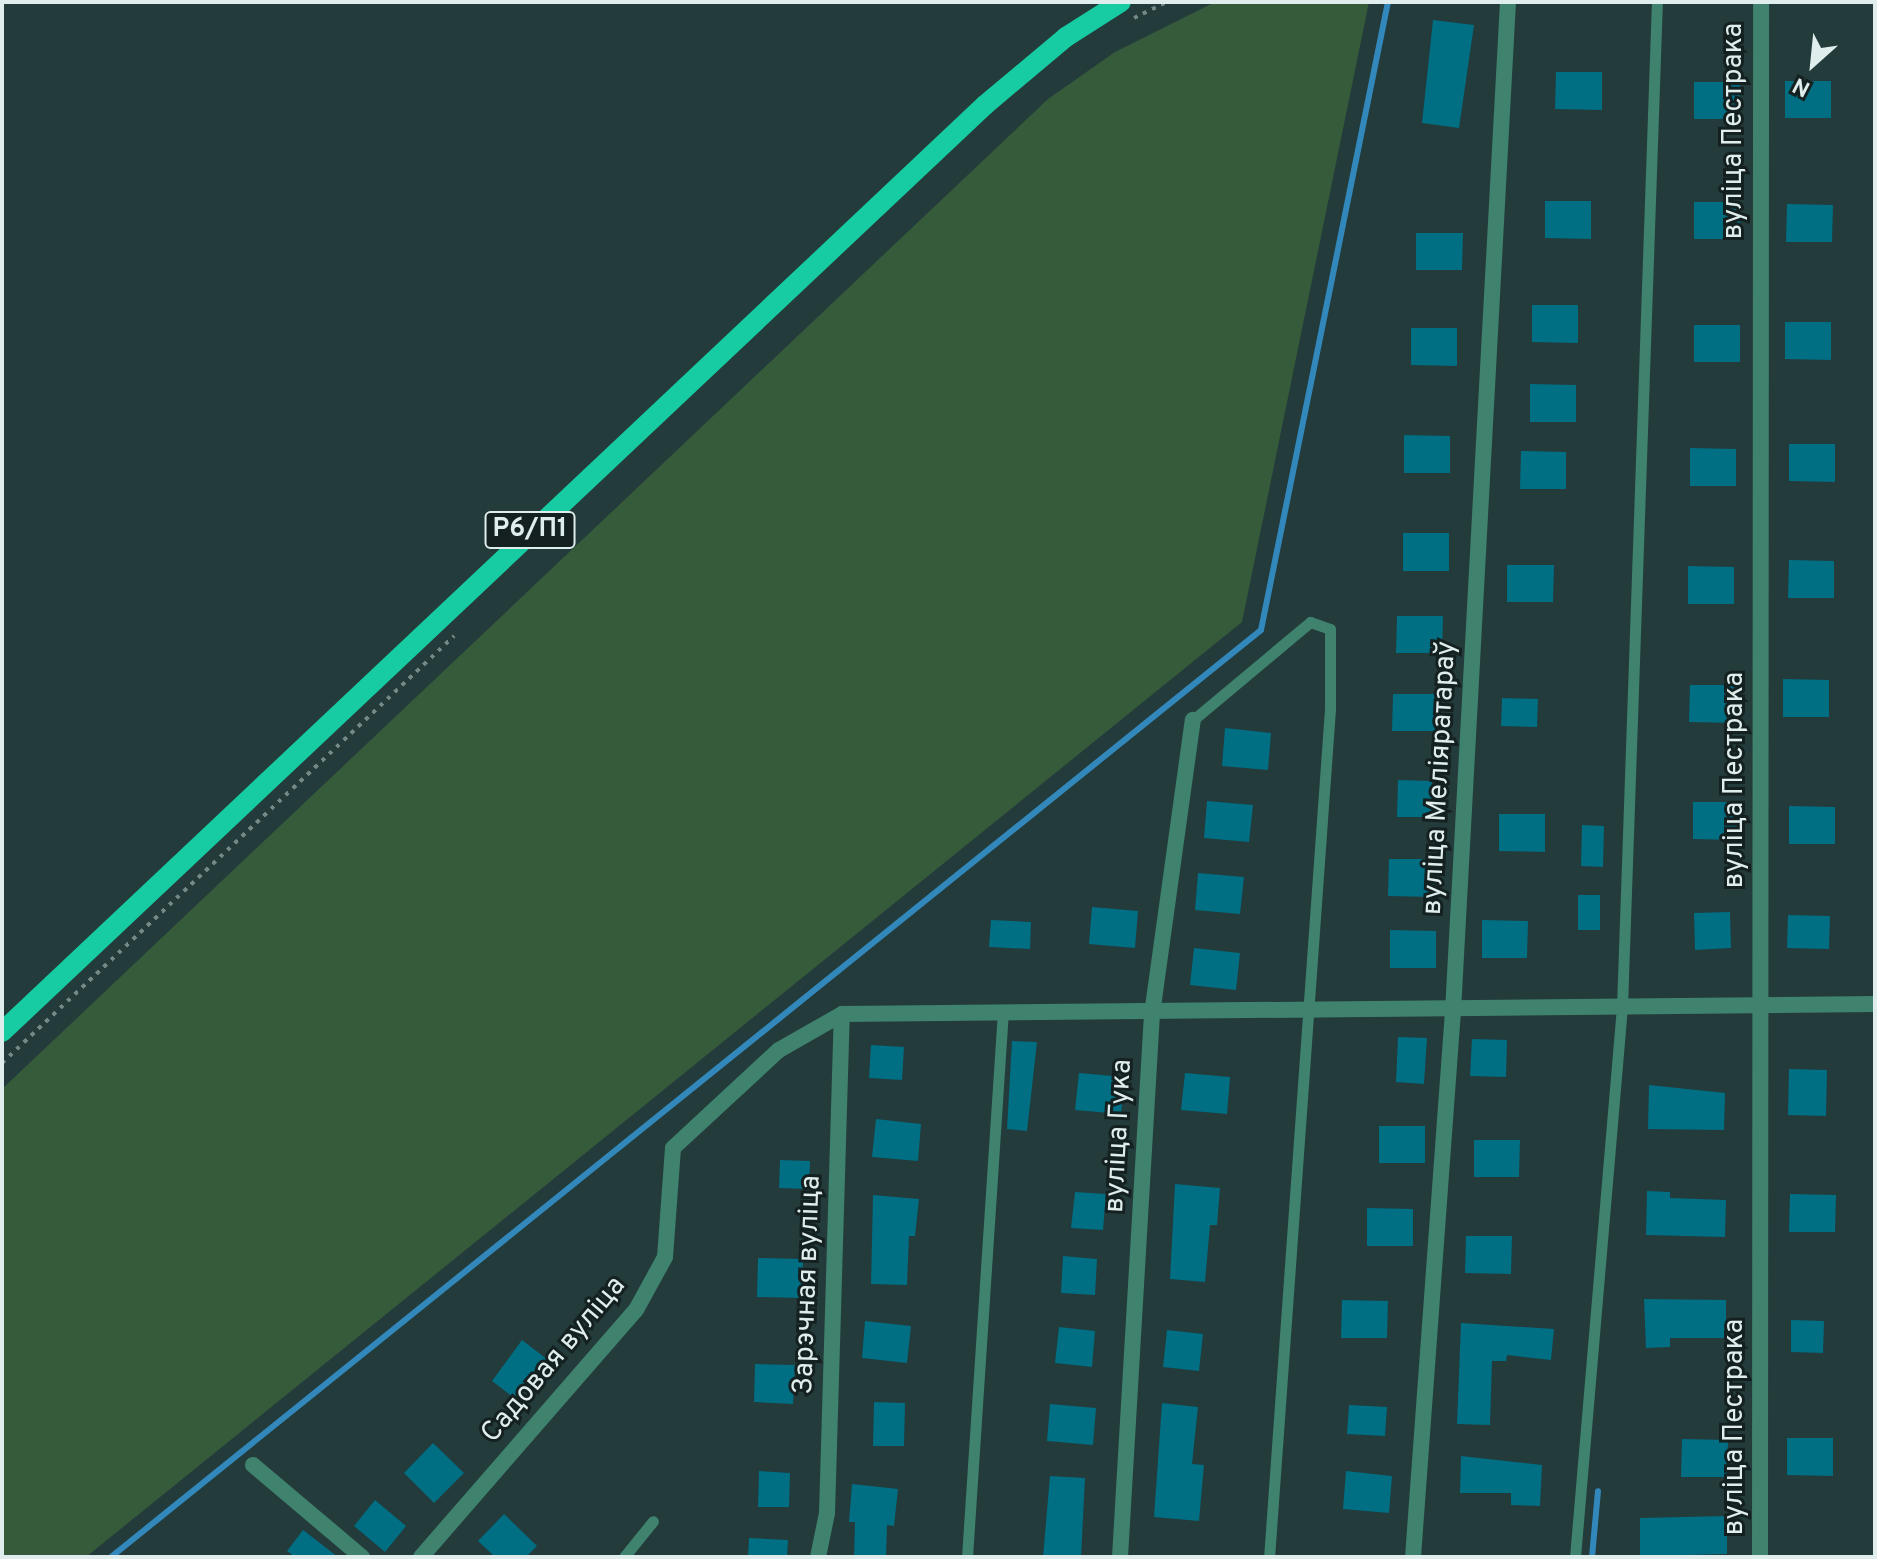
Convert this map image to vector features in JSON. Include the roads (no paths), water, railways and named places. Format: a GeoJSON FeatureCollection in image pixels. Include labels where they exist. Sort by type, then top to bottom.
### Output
{"type":"FeatureCollection","features":[{"type":"Feature","properties":{"kind":"main road","name":"Р6/П1"},"geometry":{"type":"LineString","coordinates":[[2,1032],[985,105],[1066,37],[1126,11]]}},
{"type":"Feature","properties":{"kind":"street","name":"вуліца Меліяратараў"},"geometry":{"type":"LineString","coordinates":[[1413,1557],[1453,1011],[1508,2]]}},
{"type":"Feature","properties":{"kind":"street","name":"вуліца Пестрака"},"geometry":{"type":"LineString","coordinates":[[1760,1557],[1761,2]]}},
{"type":"Feature","properties":{"kind":"street","name":"вуліца Гука"},"geometry":{"type":"LineString","coordinates":[[1120,1557],[1152,1014],[1193,720]]}},
{"type":"Feature","properties":{"kind":"street"},"geometry":{"type":"LineString","coordinates":[[842,1014],[1003,1011],[1152,1014],[1875,1004]]}},
{"type":"Feature","properties":{"kind":"street","name":"Садовая вуліца"},"geometry":{"type":"LineString","coordinates":[[421,1557],[636,1310],[665,1257],[673,1148],[779,1050],[842,1014]]}},
{"type":"Feature","properties":{"kind":"street","name":"Зарэчная вуліца"},"geometry":{"type":"LineString","coordinates":[[818,1557],[827,1513],[842,1014]]}},
{"type":"Feature","properties":{"kind":"street"},"geometry":{"type":"LineString","coordinates":[[253,1465],[362,1557]]}},
{"type":"Feature","properties":{"kind":"lane"},"geometry":{"type":"LineString","coordinates":[[1575,1557],[1622,1007],[1657,2]]}},
{"type":"Feature","properties":{"kind":"lane"},"geometry":{"type":"LineString","coordinates":[[1193,720],[1310,622],[1330,629],[1330,709],[1269,1557]]}},
{"type":"Feature","properties":{"kind":"lane"},"geometry":{"type":"LineString","coordinates":[[967,1557],[1003,1011]]}},
{"type":"Feature","properties":{"kind":"lane"},"geometry":{"type":"LineString","coordinates":[[624,1557],[653,1521]]}},
{"type":"Feature","properties":{"kind":"waterway"},"geometry":{"type":"LineString","coordinates":[[111,1557],[1261,630],[1388,2]]}},
{"type":"Feature","properties":{"kind":"waterway"},"geometry":{"type":"LineString","coordinates":[[1592,1557],[1598,1491]]}}]}
